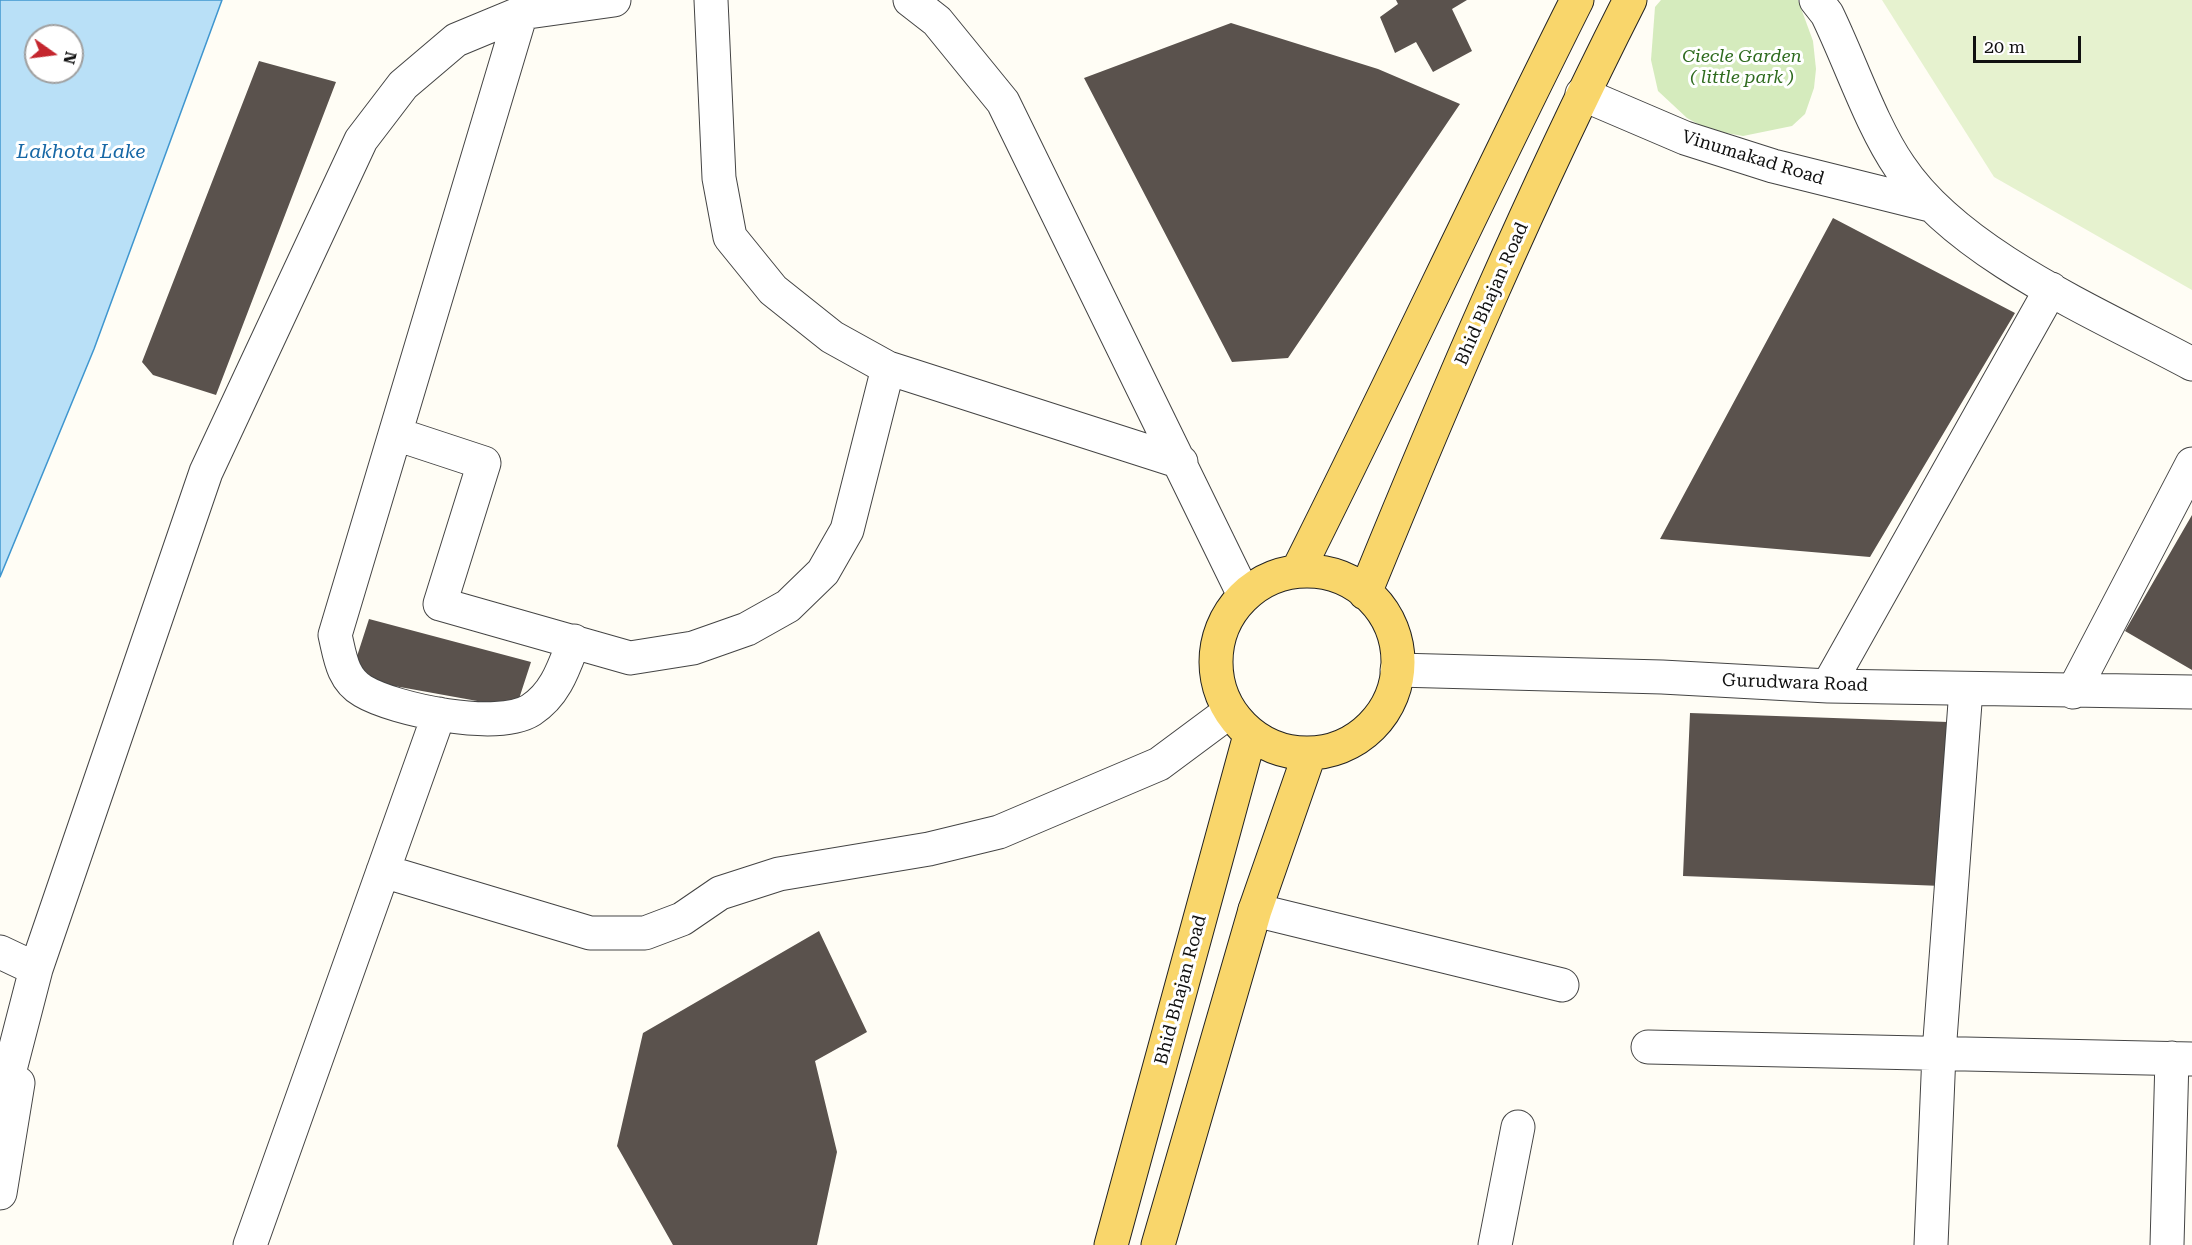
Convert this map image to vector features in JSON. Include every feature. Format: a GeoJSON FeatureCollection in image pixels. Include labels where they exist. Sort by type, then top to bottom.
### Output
{"type":"FeatureCollection","features":[{"type":"Feature","properties":{"kind":"main road"},"geometry":{"type":"LineString","coordinates":[[1298,570],[1391,385],[1481,190],[1577,0]]}},
{"type":"Feature","properties":{"kind":"main road","name":"Bhid Bhajan Road"},"geometry":{"type":"LineString","coordinates":[[1365,593],[1438,414],[1582,94],[1630,0]]}},
{"type":"Feature","properties":{"kind":"main road"},"geometry":{"type":"LineString","coordinates":[[1298,570],[1327,572],[1354,583],[1376,601],[1391,625],[1398,654],[1396,682],[1386,710],[1367,732],[1340,748],[1309,755],[1278,750],[1240,724],[1217,683],[1216,651],[1225,620],[1244,595],[1270,578],[1298,570]]}},
{"type":"Feature","properties":{"kind":"main road","name":"Bhid Bhajan Road"},"geometry":{"type":"LineString","coordinates":[[1111,1245],[1240,724]]}},
{"type":"Feature","properties":{"kind":"main road"},"geometry":{"type":"LineString","coordinates":[[1158,1245],[1255,910],[1309,755]]}},
{"type":"Feature","properties":{"kind":"street"},"geometry":{"type":"LineString","coordinates":[[0,1108],[36,969],[206,472],[361,140],[403,85],[456,40],[521,13],[614,0]]}},
{"type":"Feature","properties":{"kind":"street"},"geometry":{"type":"LineString","coordinates":[[711,0],[719,178],[730,237],[773,290],[832,337],[888,368],[1181,462]]}},
{"type":"Feature","properties":{"kind":"street"},"geometry":{"type":"LineString","coordinates":[[910,0],[937,10],[1003,102],[1181,462],[1244,595]]}},
{"type":"Feature","properties":{"kind":"street","name":"Vinumakad Road"},"geometry":{"type":"LineString","coordinates":[[1816,0],[1827,14],[1899,166],[1930,205],[1967,237],[2051,289],[2192,364]]}},
{"type":"Feature","properties":{"kind":"street"},"geometry":{"type":"LineString","coordinates":[[521,13],[335,635],[344,671],[362,690],[439,714],[494,720],[531,710],[559,681],[574,641]]}},
{"type":"Feature","properties":{"kind":"street","name":"Vinumakad Road"},"geometry":{"type":"LineString","coordinates":[[1582,94],[1685,138],[1773,166],[1930,205]]}},
{"type":"Feature","properties":{"kind":"street"},"geometry":{"type":"LineString","coordinates":[[1828,686],[2051,289]]}},
{"type":"Feature","properties":{"kind":"street"},"geometry":{"type":"LineString","coordinates":[[396,434],[484,463],[440,604],[630,658],[693,648],[747,629],[788,606],[823,572],[847,530],[888,368]]}},
{"type":"Feature","properties":{"kind":"street"},"geometry":{"type":"LineString","coordinates":[[2073,692],[2192,464]]}},
{"type":"Feature","properties":{"kind":"street","name":"Gurudwara Road"},"geometry":{"type":"LineString","coordinates":[[1397,670],[1640,676],[1828,686],[2073,692],[2192,692]]}},
{"type":"Feature","properties":{"kind":"street"},"geometry":{"type":"LineString","coordinates":[[1931,1245],[1939,1053],[1966,689]]}},
{"type":"Feature","properties":{"kind":"street"},"geometry":{"type":"LineString","coordinates":[[250,1245],[439,714]]}},
{"type":"Feature","properties":{"kind":"street"},"geometry":{"type":"LineString","coordinates":[[383,871],[590,933],[645,933],[682,919],[720,893],[779,874],[929,849],[999,832],[1159,764],[1240,724]]}},
{"type":"Feature","properties":{"kind":"street"},"geometry":{"type":"LineString","coordinates":[[1255,910],[1562,985]]}},
{"type":"Feature","properties":{"kind":"street"},"geometry":{"type":"LineString","coordinates":[[0,951],[36,969]]}},
{"type":"Feature","properties":{"kind":"street"},"geometry":{"type":"LineString","coordinates":[[0,1193],[36,969]]}},
{"type":"Feature","properties":{"kind":"street"},"geometry":{"type":"LineString","coordinates":[[1648,1047],[2182,1059],[2168,1245]]}},
{"type":"Feature","properties":{"kind":"street"},"geometry":{"type":"LineString","coordinates":[[1495,1245],[1518,1126]]}},
{"type":"Feature","properties":{"kind":"green space","name":"Ciecle Garden ( little park )"},"geometry":{"type":"Polygon","coordinates":[[[1661,0],[1798,0],[1813,41],[1816,69],[1814,88],[1805,114],[1792,126],[1743,136],[1709,130],[1687,118],[1658,91],[1651,60],[1655,7],[1661,0]]]}},
{"type":"Feature","properties":{"kind":"green space"},"geometry":{"type":"Polygon","coordinates":[[[1882,0],[2192,0],[2192,290],[1994,177],[1882,0]]]}},
{"type":"Feature","properties":{"kind":"water","name":"Lakhota Lake"},"geometry":{"type":"Polygon","coordinates":[[[0,0],[222,0],[94,349],[0,577],[0,0]]]}},
{"type":"Feature","properties":{"kind":"building"},"geometry":{"type":"Polygon","coordinates":[[[1396,0],[1467,0],[1452,9],[1472,51],[1433,72],[1416,42],[1395,53],[1380,17],[1398,4],[1396,0]]]}},
{"type":"Feature","properties":{"kind":"building"},"geometry":{"type":"Polygon","coordinates":[[[1231,23],[1378,69],[1460,104],[1288,358],[1232,362],[1084,78],[1231,23]]]}},
{"type":"Feature","properties":{"kind":"building"},"geometry":{"type":"Polygon","coordinates":[[[259,61],[336,82],[216,395],[153,375],[142,362],[259,61]]]}},
{"type":"Feature","properties":{"kind":"building"},"geometry":{"type":"Polygon","coordinates":[[[1833,218],[2015,313],[1870,557],[1660,539],[1833,218]]]}},
{"type":"Feature","properties":{"kind":"building"},"geometry":{"type":"Polygon","coordinates":[[[2192,515],[2192,670],[2125,631],[2192,515]]]}},
{"type":"Feature","properties":{"kind":"building"},"geometry":{"type":"Polygon","coordinates":[[[369,619],[531,662],[516,708],[350,678],[369,619]]]}},
{"type":"Feature","properties":{"kind":"building"},"geometry":{"type":"Polygon","coordinates":[[[1690,713],[1948,722],[1942,886],[1683,876],[1690,713]]]}},
{"type":"Feature","properties":{"kind":"building"},"geometry":{"type":"Polygon","coordinates":[[[819,931],[867,1032],[815,1061],[837,1152],[817,1245],[673,1245],[617,1146],[643,1033],[819,931]]]}}]}
